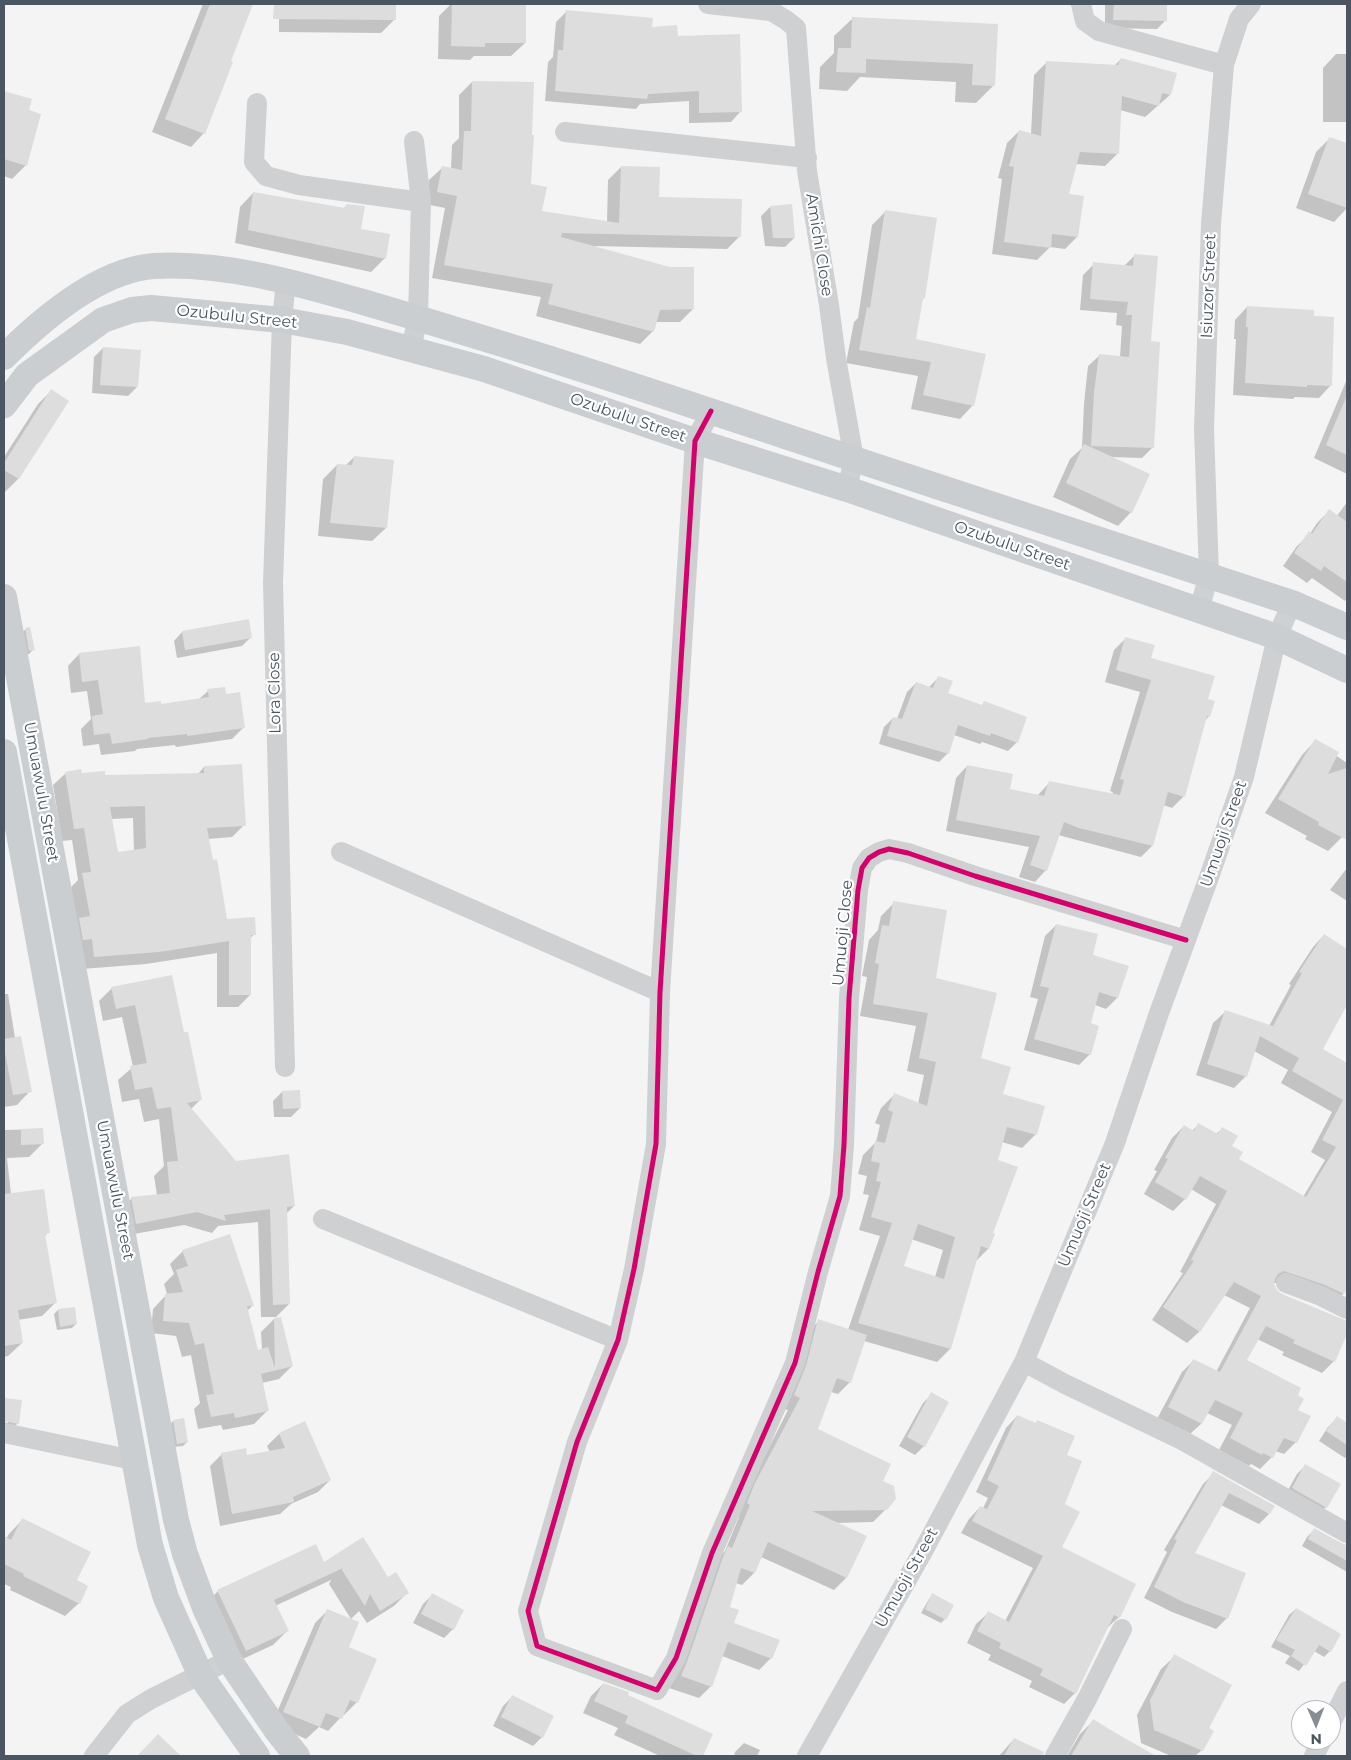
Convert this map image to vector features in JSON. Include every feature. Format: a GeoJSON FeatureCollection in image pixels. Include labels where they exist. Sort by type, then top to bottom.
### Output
{"type":"FeatureCollection","features":[{"type":"Feature","properties":{"kind":"main road","name":"Ozubulu Street"},"geometry":{"type":"LineString","coordinates":[[4,357],[28,333],[76,298],[110,278],[134,270],[152,266],[192,267],[225,270],[286,281],[313,287],[418,318],[612,378],[1292,603],[1347,627]]}},
{"type":"Feature","properties":{"kind":"main road","name":"Ozubulu Street"},"geometry":{"type":"LineString","coordinates":[[4,405],[27,375],[104,320],[132,310],[151,308],[282,320],[347,332],[484,369],[695,441],[847,490],[1276,637],[1347,670]]}},
{"type":"Feature","properties":{"kind":"main road","name":"Umuawulu Street"},"geometry":{"type":"LineString","coordinates":[[4,597],[176,1520],[185,1554],[205,1608],[229,1660],[277,1731],[297,1756]]}},
{"type":"Feature","properties":{"kind":"main road","name":"Umuawulu Street"},"geometry":{"type":"LineString","coordinates":[[4,752],[150,1545],[166,1598],[201,1676],[257,1756]]}},
{"type":"Feature","properties":{"kind":"street","name":"Amichi Close"},"geometry":{"type":"LineString","coordinates":[[708,4],[771,11],[796,28],[806,158],[836,358],[854,459]]}},
{"type":"Feature","properties":{"kind":"street"},"geometry":{"type":"LineString","coordinates":[[1081,4],[1085,21],[1099,31],[1224,65]]}},
{"type":"Feature","properties":{"kind":"street","name":"Isiuzor Street"},"geometry":{"type":"LineString","coordinates":[[1199,610],[1209,575],[1204,419],[1211,224],[1224,65],[1239,20],[1251,4]]}},
{"type":"Feature","properties":{"kind":"street"},"geometry":{"type":"LineString","coordinates":[[257,103],[254,162],[266,176],[299,185],[421,202]]}},
{"type":"Feature","properties":{"kind":"street"},"geometry":{"type":"LineString","coordinates":[[564,132],[806,158]]}},
{"type":"Feature","properties":{"kind":"street"},"geometry":{"type":"LineString","coordinates":[[411,349],[418,318],[421,202],[414,141]]}},
{"type":"Feature","properties":{"kind":"street","name":"Lora Close"},"geometry":{"type":"LineString","coordinates":[[285,1067],[273,583],[282,320],[286,281]]}},
{"type":"Feature","properties":{"kind":"street"},"geometry":{"type":"LineString","coordinates":[[322,1219],[618,1340],[634,1269],[656,1144],[660,992],[695,441],[712,411]]}},
{"type":"Feature","properties":{"kind":"street"},"geometry":{"type":"LineString","coordinates":[[847,490],[854,459]]}},
{"type":"Feature","properties":{"kind":"street","name":"Umuoji Street"},"geometry":{"type":"LineString","coordinates":[[807,1756],[922,1553],[1024,1362],[1115,1143],[1244,777],[1276,637],[1292,603]]}},
{"type":"Feature","properties":{"kind":"street","name":"Umuoji Close"},"geometry":{"type":"LineString","coordinates":[[618,1340],[577,1442],[528,1611],[537,1646],[657,1690],[676,1658],[712,1553],[794,1363],[840,1196],[857,900],[862,868],[869,858],[879,852],[890,849],[908,852],[984,879],[1186,940]]}},
{"type":"Feature","properties":{"kind":"street"},"geometry":{"type":"LineString","coordinates":[[341,852],[660,992]]}},
{"type":"Feature","properties":{"kind":"street"},"geometry":{"type":"LineString","coordinates":[[1286,1283],[1321,1296],[1347,1309]]}},
{"type":"Feature","properties":{"kind":"street"},"geometry":{"type":"LineString","coordinates":[[1024,1362],[1065,1384],[1182,1440],[1347,1533]]}},
{"type":"Feature","properties":{"kind":"street"},"geometry":{"type":"LineString","coordinates":[[4,1433],[133,1460]]}},
{"type":"Feature","properties":{"kind":"street"},"geometry":{"type":"LineString","coordinates":[[1055,1756],[1087,1699],[1122,1629]]}},
{"type":"Feature","properties":{"kind":"street"},"geometry":{"type":"LineString","coordinates":[[94,1756],[128,1714],[151,1699],[201,1676],[229,1660]]}},
{"type":"Feature","properties":{"kind":"street"},"geometry":{"type":"LineString","coordinates":[[1341,1703],[1347,1691]]}},
{"type":"Feature","properties":{"kind":"building"},"geometry":{"type":"Polygon","coordinates":[[[210,4],[253,4],[205,134],[165,119],[210,4]]]}},
{"type":"Feature","properties":{"kind":"building"},"geometry":{"type":"Polygon","coordinates":[[[274,4],[396,4],[396,20],[273,19],[274,4]]]}},
{"type":"Feature","properties":{"kind":"building"},"geometry":{"type":"Polygon","coordinates":[[[452,4],[526,4],[526,43],[485,43],[485,47],[451,46],[452,4]]]}},
{"type":"Feature","properties":{"kind":"building"},"geometry":{"type":"Polygon","coordinates":[[[1114,4],[1167,4],[1167,21],[1113,20],[1114,4]]]}},
{"type":"Feature","properties":{"kind":"building"},"geometry":{"type":"Polygon","coordinates":[[[566,10],[653,18],[652,27],[677,25],[678,36],[740,34],[742,112],[699,113],[699,91],[648,94],[647,99],[555,91],[558,50],[563,50],[566,10]]]}},
{"type":"Feature","properties":{"kind":"building"},"geometry":{"type":"Polygon","coordinates":[[[852,17],[998,24],[995,86],[972,85],[973,64],[866,59],[866,73],[836,72],[838,48],[851,48],[852,17]]]}},
{"type":"Feature","properties":{"kind":"building"},"geometry":{"type":"Polygon","coordinates":[[[1121,58],[1177,73],[1171,95],[1162,93],[1159,106],[1122,96],[1119,154],[1080,152],[1069,194],[1084,196],[1078,237],[1052,234],[1051,248],[1004,242],[1014,167],[1009,166],[1019,130],[1041,136],[1046,61],[1118,65],[1121,58]]]}},
{"type":"Feature","properties":{"kind":"building"},"geometry":{"type":"Polygon","coordinates":[[[472,81],[534,82],[532,135],[534,135],[531,184],[547,187],[542,211],[619,223],[621,166],[660,167],[659,197],[742,199],[741,237],[562,233],[561,237],[670,267],[694,267],[694,309],[660,310],[654,332],[548,304],[553,284],[444,265],[457,196],[437,192],[442,166],[462,170],[464,131],[471,131],[472,81]]]}},
{"type":"Feature","properties":{"kind":"building"},"geometry":{"type":"Polygon","coordinates":[[[4,91],[32,99],[29,110],[41,114],[27,166],[4,159],[4,91]]]}},
{"type":"Feature","properties":{"kind":"building"},"geometry":{"type":"Polygon","coordinates":[[[1329,137],[1347,143],[1347,208],[1308,194],[1329,137]]]}},
{"type":"Feature","properties":{"kind":"building"},"geometry":{"type":"Polygon","coordinates":[[[253,192],[345,208],[346,204],[365,206],[361,229],[390,234],[386,259],[248,230],[253,192]]]}},
{"type":"Feature","properties":{"kind":"building"},"geometry":{"type":"Polygon","coordinates":[[[792,204],[795,238],[773,238],[770,206],[792,204]]]}},
{"type":"Feature","properties":{"kind":"building"},"geometry":{"type":"Polygon","coordinates":[[[885,210],[937,218],[925,298],[923,298],[916,339],[986,354],[974,406],[923,395],[931,362],[859,350],[867,307],[870,308],[885,210]]]}},
{"type":"Feature","properties":{"kind":"building"},"geometry":{"type":"Polygon","coordinates":[[[1134,254],[1158,256],[1151,341],[1160,342],[1154,448],[1091,446],[1094,393],[1099,354],[1129,357],[1132,315],[1126,315],[1128,302],[1090,299],[1093,262],[1133,266],[1134,254]]]}},
{"type":"Feature","properties":{"kind":"building"},"geometry":{"type":"Polygon","coordinates":[[[1247,306],[1314,310],[1314,316],[1334,317],[1332,386],[1307,385],[1307,387],[1245,383],[1248,327],[1246,327],[1247,306]]]}},
{"type":"Feature","properties":{"kind":"building"},"geometry":{"type":"Polygon","coordinates":[[[103,347],[141,350],[138,387],[100,385],[103,347]]]}},
{"type":"Feature","properties":{"kind":"building"},"geometry":{"type":"Polygon","coordinates":[[[51,389],[69,401],[19,479],[4,470],[4,463],[51,389]]]}},
{"type":"Feature","properties":{"kind":"building"},"geometry":{"type":"Polygon","coordinates":[[[1347,395],[1347,455],[1326,445],[1347,395]]]}},
{"type":"Feature","properties":{"kind":"building"},"geometry":{"type":"Polygon","coordinates":[[[1084,444],[1150,474],[1132,513],[1066,483],[1084,444]]]}},
{"type":"Feature","properties":{"kind":"building"},"geometry":{"type":"Polygon","coordinates":[[[354,456],[394,460],[387,528],[330,523],[337,464],[352,465],[354,456]]]}},
{"type":"Feature","properties":{"kind":"building"},"geometry":{"type":"Polygon","coordinates":[[[1329,509],[1347,522],[1347,582],[1324,566],[1321,571],[1294,553],[1309,531],[1312,534],[1329,509]]]}},
{"type":"Feature","properties":{"kind":"building"},"geometry":{"type":"Polygon","coordinates":[[[249,619],[252,638],[185,650],[182,631],[249,619]]]}},
{"type":"Feature","properties":{"kind":"building"},"geometry":{"type":"Polygon","coordinates":[[[30,627],[35,650],[29,651],[25,628],[30,627]]]}},
{"type":"Feature","properties":{"kind":"building"},"geometry":{"type":"Polygon","coordinates":[[[1125,637],[1155,645],[1151,658],[1215,676],[1208,699],[1215,701],[1210,717],[1207,716],[1185,797],[1168,792],[1153,846],[1079,828],[1064,822],[1047,871],[1030,865],[1040,836],[956,820],[967,765],[1013,774],[1010,789],[1044,796],[1049,781],[1120,795],[1124,780],[1120,779],[1151,680],[1116,670],[1125,637]]]}},
{"type":"Feature","properties":{"kind":"building"},"geometry":{"type":"Polygon","coordinates":[[[140,646],[145,703],[161,701],[161,704],[209,697],[207,689],[225,687],[226,694],[240,692],[245,728],[187,736],[187,734],[148,738],[112,744],[110,733],[94,735],[92,716],[103,714],[98,680],[82,682],[79,653],[140,646]]]}},
{"type":"Feature","properties":{"kind":"building"},"geometry":{"type":"Polygon","coordinates":[[[938,676],[953,681],[948,693],[982,705],[984,701],[1027,717],[1018,743],[991,733],[990,736],[958,725],[949,754],[887,736],[893,717],[902,719],[916,682],[933,688],[938,676]]]}},
{"type":"Feature","properties":{"kind":"building"},"geometry":{"type":"Polygon","coordinates":[[[1315,739],[1339,752],[1328,774],[1347,768],[1347,840],[1318,825],[1319,822],[1278,799],[1315,739]]]}},
{"type":"Feature","properties":{"kind":"building"},"geometry":{"type":"Polygon","coordinates":[[[242,764],[246,826],[207,828],[213,860],[217,859],[227,919],[255,917],[256,935],[251,935],[251,995],[229,995],[229,941],[159,952],[94,957],[92,939],[83,940],[79,918],[90,916],[82,873],[91,872],[84,828],[74,829],[65,772],[81,769],[82,773],[105,771],[105,775],[204,773],[204,766],[242,764]],[[145,806],[110,807],[118,852],[146,848],[145,806]]]}},
{"type":"Feature","properties":{"kind":"building"},"geometry":{"type":"Polygon","coordinates":[[[893,901],[947,910],[936,978],[997,993],[981,1058],[1011,1067],[1003,1094],[1045,1106],[1037,1135],[1007,1127],[998,1160],[1018,1167],[993,1233],[995,1234],[989,1249],[981,1246],[951,1349],[858,1323],[892,1223],[871,1217],[881,1182],[876,1181],[880,1163],[871,1161],[875,1141],[885,1143],[893,1112],[888,1110],[894,1093],[927,1106],[936,1062],[919,1058],[928,1013],[873,1004],[879,964],[875,963],[882,925],[889,926],[893,901]],[[918,1224],[904,1266],[944,1279],[955,1237],[918,1224]]]}},
{"type":"Feature","properties":{"kind":"building"},"geometry":{"type":"Polygon","coordinates":[[[1056,924],[1098,934],[1093,955],[1129,966],[1118,998],[1099,992],[1091,1023],[1099,1026],[1091,1055],[1034,1039],[1049,988],[1040,986],[1056,924]]]}},
{"type":"Feature","properties":{"kind":"building"},"geometry":{"type":"Polygon","coordinates":[[[1324,934],[1347,949],[1347,1005],[1323,1049],[1347,1063],[1347,1289],[1344,1294],[1325,1285],[1284,1271],[1278,1274],[1274,1284],[1282,1294],[1347,1321],[1347,1334],[1335,1362],[1293,1343],[1295,1340],[1266,1326],[1247,1360],[1301,1388],[1298,1395],[1304,1399],[1298,1410],[1311,1416],[1297,1443],[1284,1438],[1273,1458],[1263,1453],[1262,1455],[1230,1438],[1243,1413],[1215,1400],[1202,1424],[1168,1407],[1193,1359],[1220,1372],[1261,1296],[1234,1282],[1200,1332],[1163,1307],[1194,1261],[1191,1260],[1227,1191],[1200,1176],[1186,1200],[1155,1182],[1168,1159],[1165,1158],[1184,1125],[1194,1131],[1198,1123],[1218,1134],[1222,1127],[1238,1136],[1232,1146],[1243,1152],[1239,1159],[1306,1197],[1336,1147],[1322,1140],[1343,1100],[1292,1071],[1299,1058],[1260,1036],[1247,1077],[1207,1064],[1225,1010],[1273,1026],[1302,973],[1299,972],[1324,934]]]}},
{"type":"Feature","properties":{"kind":"building"},"geometry":{"type":"Polygon","coordinates":[[[172,975],[184,1032],[188,1032],[202,1100],[187,1103],[236,1161],[289,1154],[295,1206],[287,1207],[290,1304],[273,1305],[270,1209],[224,1215],[226,1221],[197,1212],[136,1224],[131,1197],[170,1193],[167,1162],[178,1161],[171,1107],[157,1109],[152,1087],[135,1090],[130,1066],[147,1063],[135,1005],[116,1009],[111,987],[172,975]]]}},
{"type":"Feature","properties":{"kind":"building"},"geometry":{"type":"Polygon","coordinates":[[[21,1036],[32,1092],[13,1095],[4,1039],[21,1036]]]}},
{"type":"Feature","properties":{"kind":"building"},"geometry":{"type":"Polygon","coordinates":[[[300,1090],[301,1108],[283,1109],[282,1091],[300,1090]]]}},
{"type":"Feature","properties":{"kind":"building"},"geometry":{"type":"Polygon","coordinates":[[[43,1128],[44,1144],[21,1145],[21,1129],[43,1128]]]}},
{"type":"Feature","properties":{"kind":"building"},"geometry":{"type":"Polygon","coordinates":[[[44,1189],[50,1233],[45,1234],[57,1303],[18,1310],[23,1343],[4,1346],[4,1194],[44,1189]]]}},
{"type":"Feature","properties":{"kind":"building"},"geometry":{"type":"Polygon","coordinates":[[[230,1234],[254,1306],[247,1306],[258,1350],[268,1347],[275,1368],[274,1318],[281,1317],[293,1366],[261,1374],[269,1411],[235,1418],[234,1413],[211,1417],[206,1395],[214,1394],[204,1343],[195,1345],[189,1323],[163,1321],[165,1294],[183,1292],[176,1270],[188,1266],[182,1250],[230,1234]]]}},
{"type":"Feature","properties":{"kind":"building"},"geometry":{"type":"Polygon","coordinates":[[[75,1307],[77,1324],[60,1327],[58,1309],[75,1307]]]}},
{"type":"Feature","properties":{"kind":"building"},"geometry":{"type":"Polygon","coordinates":[[[818,1319],[867,1335],[851,1383],[837,1378],[818,1429],[891,1464],[883,1481],[894,1486],[896,1499],[887,1510],[812,1511],[867,1536],[847,1578],[768,1542],[755,1573],[741,1568],[730,1607],[739,1610],[734,1623],[780,1640],[772,1659],[728,1642],[712,1687],[681,1676],[723,1557],[728,1546],[732,1548],[750,1505],[747,1503],[755,1483],[800,1398],[794,1395],[806,1366],[818,1319]]]}},
{"type":"Feature","properties":{"kind":"building"},"geometry":{"type":"Polygon","coordinates":[[[931,1392],[949,1402],[925,1447],[907,1437],[931,1392]]]}},
{"type":"Feature","properties":{"kind":"building"},"geometry":{"type":"Polygon","coordinates":[[[4,1398],[22,1400],[19,1424],[4,1421],[4,1398]]]}},
{"type":"Feature","properties":{"kind":"building"},"geometry":{"type":"Polygon","coordinates":[[[1017,1415],[1036,1423],[1037,1420],[1075,1436],[1067,1455],[1082,1461],[1065,1504],[1080,1512],[1062,1547],[1136,1584],[1120,1618],[1114,1615],[1076,1694],[1040,1675],[1043,1669],[999,1648],[1001,1643],[977,1631],[988,1611],[1009,1622],[1043,1556],[972,1521],[980,1506],[987,1509],[999,1486],[987,1480],[1017,1415]]]}},
{"type":"Feature","properties":{"kind":"building"},"geometry":{"type":"Polygon","coordinates":[[[1337,1416],[1347,1423],[1347,1445],[1326,1431],[1337,1416]]]}},
{"type":"Feature","properties":{"kind":"building"},"geometry":{"type":"Polygon","coordinates":[[[184,1418],[188,1442],[177,1444],[173,1420],[184,1418]]]}},
{"type":"Feature","properties":{"kind":"building"},"geometry":{"type":"Polygon","coordinates":[[[305,1421],[331,1480],[293,1497],[294,1502],[232,1514],[221,1453],[246,1448],[247,1455],[285,1448],[279,1433],[305,1421]]]}},
{"type":"Feature","properties":{"kind":"building"},"geometry":{"type":"Polygon","coordinates":[[[1305,1464],[1341,1484],[1327,1508],[1292,1488],[1305,1464]]]}},
{"type":"Feature","properties":{"kind":"building"},"geometry":{"type":"Polygon","coordinates":[[[1213,1471],[1275,1506],[1270,1514],[1229,1493],[1195,1553],[1246,1573],[1228,1619],[1183,1602],[1154,1587],[1177,1540],[1174,1539],[1213,1471]]]}},
{"type":"Feature","properties":{"kind":"building"},"geometry":{"type":"Polygon","coordinates":[[[22,1518],[91,1552],[77,1580],[88,1586],[80,1604],[23,1576],[24,1574],[4,1564],[4,1536],[11,1540],[22,1518]]]}},
{"type":"Feature","properties":{"kind":"building"},"geometry":{"type":"Polygon","coordinates":[[[1314,1528],[1347,1545],[1347,1561],[1308,1539],[1314,1528]]]}},
{"type":"Feature","properties":{"kind":"building"},"geometry":{"type":"Polygon","coordinates":[[[363,1537],[388,1577],[396,1572],[409,1593],[380,1611],[370,1594],[365,1606],[342,1570],[343,1568],[274,1600],[289,1631],[246,1651],[217,1590],[316,1544],[324,1562],[363,1537]]]}},
{"type":"Feature","properties":{"kind":"building"},"geometry":{"type":"Polygon","coordinates":[[[432,1593],[464,1610],[454,1630],[421,1614],[432,1593]]]}},
{"type":"Feature","properties":{"kind":"building"},"geometry":{"type":"Polygon","coordinates":[[[932,1593],[954,1605],[946,1620],[925,1609],[932,1593]]]}},
{"type":"Feature","properties":{"kind":"building"},"geometry":{"type":"Polygon","coordinates":[[[1296,1608],[1341,1634],[1331,1652],[1319,1645],[1306,1666],[1291,1656],[1295,1650],[1276,1640],[1296,1608]]]}},
{"type":"Feature","properties":{"kind":"building"},"geometry":{"type":"Polygon","coordinates":[[[327,1609],[359,1622],[349,1647],[377,1659],[358,1703],[350,1700],[342,1719],[326,1713],[320,1727],[283,1712],[327,1609]]]}},
{"type":"Feature","properties":{"kind":"building"},"geometry":{"type":"Polygon","coordinates":[[[1174,1654],[1232,1685],[1209,1728],[1214,1731],[1203,1751],[1154,1730],[1150,1700],[1174,1654]]]}},
{"type":"Feature","properties":{"kind":"building"},"geometry":{"type":"Polygon","coordinates":[[[603,1683],[629,1692],[628,1695],[713,1734],[703,1756],[697,1756],[625,1723],[628,1716],[594,1701],[603,1683]]]}},
{"type":"Feature","properties":{"kind":"building"},"geometry":{"type":"Polygon","coordinates":[[[512,1695],[554,1716],[543,1738],[501,1717],[512,1695]]]}},
{"type":"Feature","properties":{"kind":"building"},"geometry":{"type":"Polygon","coordinates":[[[1093,1719],[1109,1729],[1156,1756],[1071,1756],[1093,1719]]]}},
{"type":"Feature","properties":{"kind":"building"},"geometry":{"type":"Polygon","coordinates":[[[158,1734],[181,1756],[137,1756],[158,1734]]]}},
{"type":"Feature","properties":{"kind":"building"},"geometry":{"type":"Polygon","coordinates":[[[1014,1738],[1044,1752],[1043,1756],[1004,1756],[1014,1738]]]}},
{"type":"Feature","properties":{"kind":"cycle path"},"geometry":{"type":"LineString","coordinates":[[711,411],[695,441],[660,992],[656,1144],[634,1269],[618,1340],[577,1442],[528,1611],[537,1646],[657,1690],[676,1658],[712,1553],[795,1363],[840,1196],[844,1145],[849,998],[858,890],[862,868],[869,858],[889,849],[908,853],[975,876],[1186,940]]}}]}
